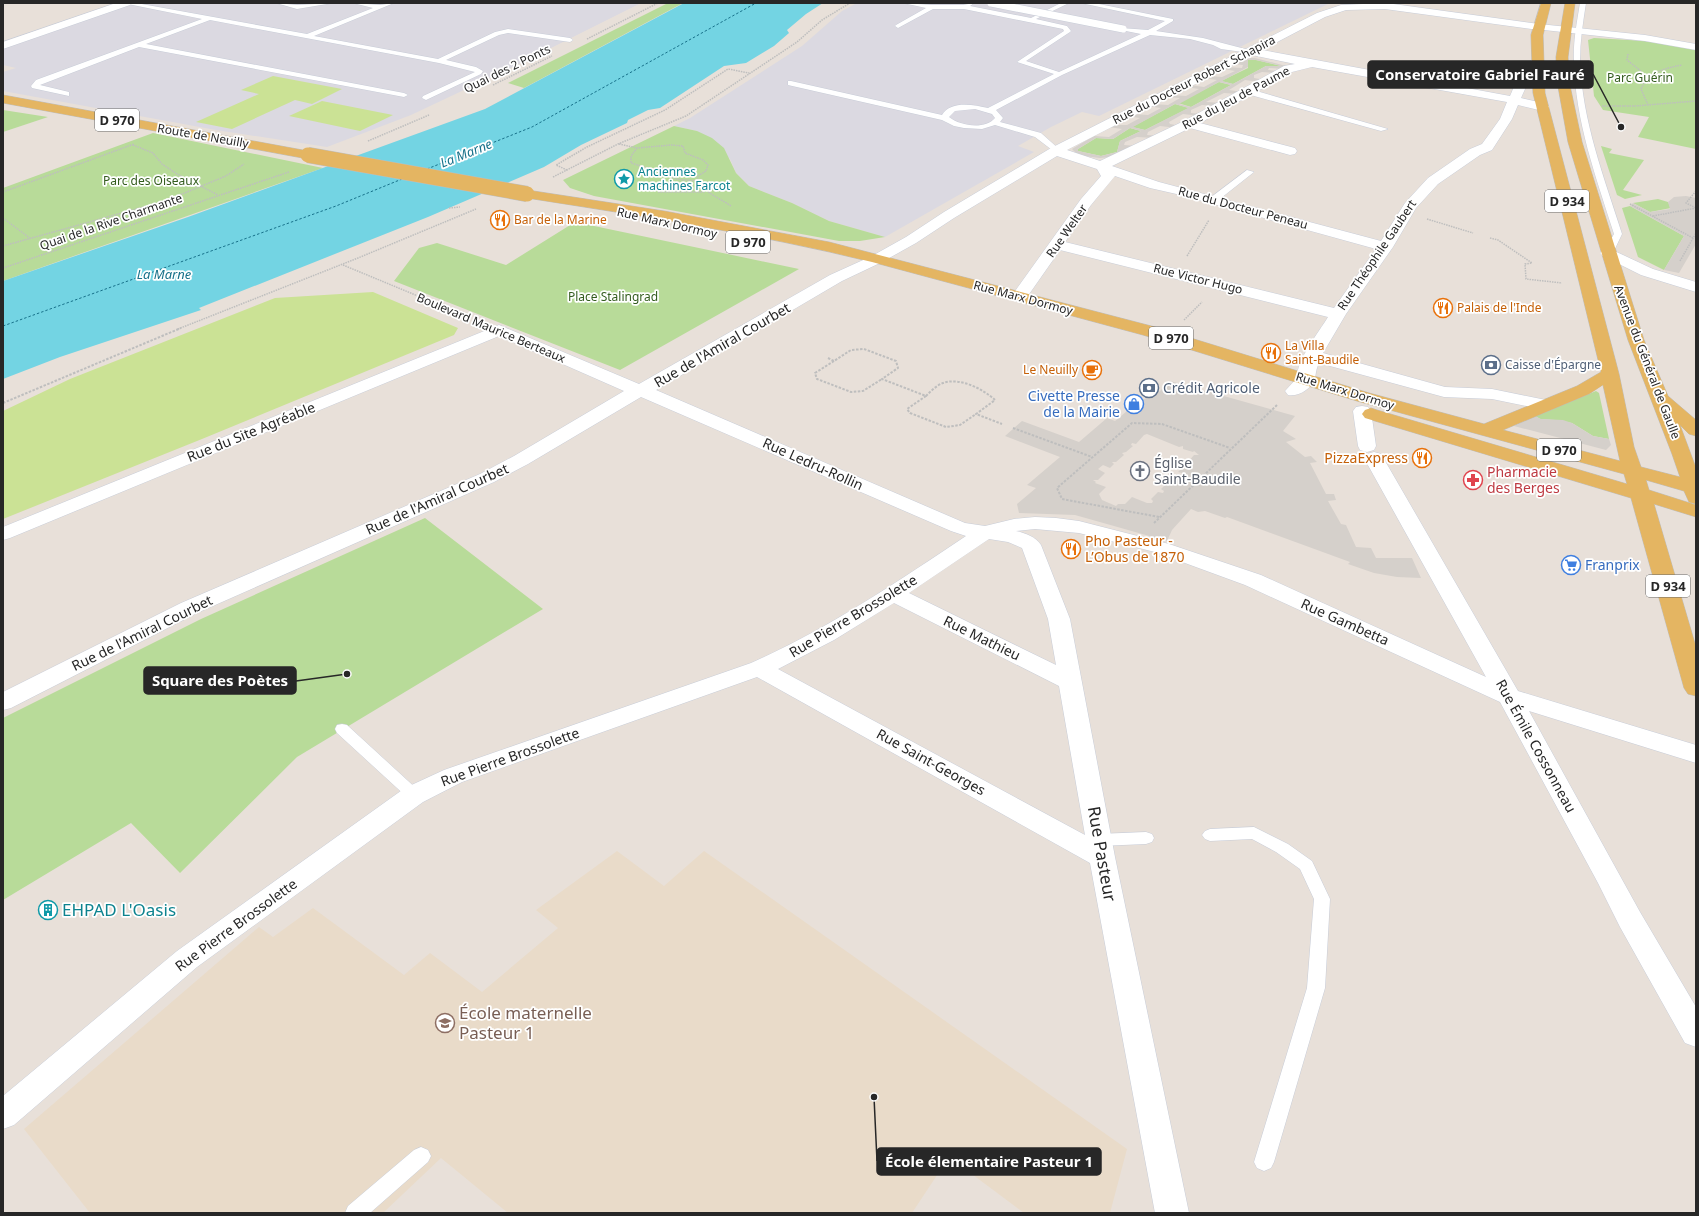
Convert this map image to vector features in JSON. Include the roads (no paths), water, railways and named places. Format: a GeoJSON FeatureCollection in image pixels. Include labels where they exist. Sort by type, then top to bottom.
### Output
{"type":"FeatureCollection","features":[{"type":"Feature","properties":{"kind":"main road","name":"D 934"},"geometry":{"type":"LineString","coordinates":[[1546,3],[1544,27],[1537,35],[1539,93],[1589,286],[1610,374],[1625,447],[1650,524],[1696,688]]}},
{"type":"Feature","properties":{"kind":"main road"},"geometry":{"type":"LineString","coordinates":[[1544,27],[1555,3]]}},
{"type":"Feature","properties":{"kind":"main road","name":"D 934"},"geometry":{"type":"LineString","coordinates":[[1570,3],[1573,30]]}},
{"type":"Feature","properties":{"kind":"main road","name":"Avenue du Général de Gaulle"},"geometry":{"type":"LineString","coordinates":[[1573,30],[1562,57],[1563,81],[1567,109],[1576,142],[1601,202],[1608,253],[1636,340],[1682,454],[1694,491]]}},
{"type":"Feature","properties":{"kind":"main road","name":"Route de Neuilly"},"geometry":{"type":"LineString","coordinates":[[3,99],[527,194]]}},
{"type":"Feature","properties":{"kind":"main road"},"geometry":{"type":"LineString","coordinates":[[1543,107],[1567,109]]}},
{"type":"Feature","properties":{"kind":"main road","name":"Rue Marx Dormoy"},"geometry":{"type":"LineString","coordinates":[[527,194],[664,215],[829,247],[877,259],[1167,337],[1300,385],[1362,411]]}},
{"type":"Feature","properties":{"kind":"main road","name":"Rue Marx Dormoy"},"geometry":{"type":"LineString","coordinates":[[574,202],[858,268],[1136,343],[1484,431]]}},
{"type":"Feature","properties":{"kind":"main road"},"geometry":{"type":"LineString","coordinates":[[1484,431],[1583,390],[1610,374]]}},
{"type":"Feature","properties":{"kind":"main road"},"geometry":{"type":"LineString","coordinates":[[1660,398],[1696,430]]}},
{"type":"Feature","properties":{"kind":"main road","name":"D 970"},"geometry":{"type":"LineString","coordinates":[[1362,411],[1454,440],[1696,511]]}},
{"type":"Feature","properties":{"kind":"main road","name":"D 970"},"geometry":{"type":"LineString","coordinates":[[1484,431],[1633,470],[1694,491]]}},
{"type":"Feature","properties":{"kind":"street"},"geometry":{"type":"LineString","coordinates":[[3,46],[126,3]]}},
{"type":"Feature","properties":{"kind":"street","name":"Rue du Docteur Robert Schapira"},"geometry":{"type":"LineString","coordinates":[[877,259],[911,240],[949,215],[1056,151],[1321,15],[1345,7],[1400,8],[1544,27],[1645,38],[1696,47]]}},
{"type":"Feature","properties":{"kind":"street"},"geometry":{"type":"LineString","coordinates":[[10,32],[30,37]]}},
{"type":"Feature","properties":{"kind":"street"},"geometry":{"type":"LineString","coordinates":[[1250,51],[1308,64]]}},
{"type":"Feature","properties":{"kind":"street","name":"Rue Théophile Gaubert"},"geometry":{"type":"LineString","coordinates":[[1300,385],[1313,356],[1338,314],[1386,247],[1418,195],[1433,181],[1475,152],[1488,147],[1500,130],[1516,100],[1527,72],[1537,62]]}},
{"type":"Feature","properties":{"kind":"street","name":"Rue du Jeu de Paume"},"geometry":{"type":"LineString","coordinates":[[1100,166],[1189,124],[1250,92],[1288,69],[1308,64],[1516,100],[1543,107]]}},
{"type":"Feature","properties":{"kind":"street"},"geometry":{"type":"LineString","coordinates":[[1189,124],[1290,151]]}},
{"type":"Feature","properties":{"kind":"street","name":"Rue du Docteur Peneau"},"geometry":{"type":"LineString","coordinates":[[1056,151],[1155,185],[1183,191],[1386,247]]}},
{"type":"Feature","properties":{"kind":"street","name":"Rue Welter"},"geometry":{"type":"LineString","coordinates":[[1020,297],[1058,245],[1086,202],[1108,176],[1100,166]]}},
{"type":"Feature","properties":{"kind":"street","name":"Rue Victor Hugo"},"geometry":{"type":"LineString","coordinates":[[1058,245],[1338,314]]}},
{"type":"Feature","properties":{"kind":"street"},"geometry":{"type":"LineString","coordinates":[[1608,253],[1668,280]]}},
{"type":"Feature","properties":{"kind":"street","name":"Rue de l'Amiral Courbet"},"geometry":{"type":"LineString","coordinates":[[3,702],[189,608],[487,478],[521,460],[630,394],[656,384],[836,278],[877,259]]}},
{"type":"Feature","properties":{"kind":"street"},"geometry":{"type":"LineString","coordinates":[[1617,282],[1641,278],[1668,280],[1696,287]]}},
{"type":"Feature","properties":{"kind":"street","name":"Boulevard Maurice Berteaux"},"geometry":{"type":"LineString","coordinates":[[499,330],[623,385],[640,391]]}},
{"type":"Feature","properties":{"kind":"street","name":"Rue du Site Agréable"},"geometry":{"type":"LineString","coordinates":[[3,534],[499,330]]}},
{"type":"Feature","properties":{"kind":"street"},"geometry":{"type":"LineString","coordinates":[[1313,356],[1444,392],[1492,394],[1546,405]]}},
{"type":"Feature","properties":{"kind":"street","name":"Rue Ledru-Rollin"},"geometry":{"type":"LineString","coordinates":[[640,391],[660,397],[952,525],[968,531],[986,532]]}},
{"type":"Feature","properties":{"kind":"street","name":"Rue Émile Cossonneau"},"geometry":{"type":"LineString","coordinates":[[1362,411],[1371,452],[1452,599],[1509,697],[1607,874],[1630,919],[1696,1034]]}},
{"type":"Feature","properties":{"kind":"street","name":"Rue Gambetta"},"geometry":{"type":"LineString","coordinates":[[986,532],[1014,525],[1035,523],[1056,524],[1079,527],[1141,542],[1253,580],[1509,697],[1696,754]]}},
{"type":"Feature","properties":{"kind":"street","name":"Rue Pierre Brossolette"},"geometry":{"type":"LineString","coordinates":[[3,1116],[187,959],[414,795],[453,776],[759,668],[809,646],[893,594],[986,532]]}},
{"type":"Feature","properties":{"kind":"street","name":"Rue Pasteur"},"geometry":{"type":"LineString","coordinates":[[986,532],[1024,540],[1031,545],[1059,619],[1100,849],[1172,1213]]}},
{"type":"Feature","properties":{"kind":"street","name":"Rue Mathieu"},"geometry":{"type":"LineString","coordinates":[[893,594],[1071,682]]}},
{"type":"Feature","properties":{"kind":"street","name":"Rue Saint-Georges"},"geometry":{"type":"LineString","coordinates":[[759,668],[1100,849]]}},
{"type":"Feature","properties":{"kind":"lane"},"geometry":{"type":"LineString","coordinates":[[126,3],[439,61],[479,71],[479,73],[426,98]]}},
{"type":"Feature","properties":{"kind":"lane"},"geometry":{"type":"LineString","coordinates":[[154,7],[160,3]]}},
{"type":"Feature","properties":{"kind":"lane"},"geometry":{"type":"LineString","coordinates":[[279,3],[297,7],[330,3]]}},
{"type":"Feature","properties":{"kind":"lane"},"geometry":{"type":"LineString","coordinates":[[356,3],[380,7]]}},
{"type":"Feature","properties":{"kind":"lane"},"geometry":{"type":"LineString","coordinates":[[306,37],[391,3]]}},
{"type":"Feature","properties":{"kind":"lane"},"geometry":{"type":"LineString","coordinates":[[906,3],[932,7],[964,7],[1066,27],[1068,30],[1020,62],[1060,74]]}},
{"type":"Feature","properties":{"kind":"lane"},"geometry":{"type":"LineString","coordinates":[[964,7],[971,3]]}},
{"type":"Feature","properties":{"kind":"lane"},"geometry":{"type":"LineString","coordinates":[[991,3],[1148,33],[1210,47],[1250,51]]}},
{"type":"Feature","properties":{"kind":"lane"},"geometry":{"type":"LineString","coordinates":[[1029,20],[1066,3]]}},
{"type":"Feature","properties":{"kind":"lane"},"geometry":{"type":"LineString","coordinates":[[990,110],[1060,74],[1148,33],[1172,20],[1099,4],[1084,3]]}},
{"type":"Feature","properties":{"kind":"lane"},"geometry":{"type":"LineString","coordinates":[[1582,3],[1573,30],[1578,83],[1601,202]]}},
{"type":"Feature","properties":{"kind":"lane"},"geometry":{"type":"LineString","coordinates":[[898,26],[932,7]]}},
{"type":"Feature","properties":{"kind":"lane"},"geometry":{"type":"LineString","coordinates":[[66,94],[35,86],[39,82],[210,18]]}},
{"type":"Feature","properties":{"kind":"lane"},"geometry":{"type":"LineString","coordinates":[[439,61],[497,33],[508,31],[570,40]]}},
{"type":"Feature","properties":{"kind":"lane"},"geometry":{"type":"LineString","coordinates":[[139,45],[404,95]]}},
{"type":"Feature","properties":{"kind":"lane"},"geometry":{"type":"LineString","coordinates":[[791,83],[945,118],[953,124],[961,126],[980,127],[995,123],[1038,135],[1056,151]]}},
{"type":"Feature","properties":{"kind":"lane"},"geometry":{"type":"LineString","coordinates":[[1250,92],[1384,129]]}},
{"type":"Feature","properties":{"kind":"lane"},"geometry":{"type":"LineString","coordinates":[[945,118],[947,112],[959,108],[975,107],[995,112],[999,118],[995,123]]}},
{"type":"Feature","properties":{"kind":"lane"},"geometry":{"type":"LineString","coordinates":[[1576,142],[1589,143]]}},
{"type":"Feature","properties":{"kind":"lane"},"geometry":{"type":"LineString","coordinates":[[1217,201],[1250,172]]}},
{"type":"Feature","properties":{"kind":"lane"},"geometry":{"type":"LineString","coordinates":[[342,728],[414,795]]}},
{"type":"Feature","properties":{"kind":"lane"},"geometry":{"type":"LineString","coordinates":[[1210,835],[1254,833],[1282,848],[1306,865],[1322,899],[1316,988],[1264,1162]]}},
{"type":"Feature","properties":{"kind":"lane"},"geometry":{"type":"LineString","coordinates":[[1100,849],[1146,838]]}},
{"type":"Feature","properties":{"kind":"lane"},"geometry":{"type":"LineString","coordinates":[[355,1213],[421,1156]]}},
{"type":"Feature","properties":{"kind":"water","name":"La Marne"},"geometry":{"type":"Polygon","coordinates":[[[684,3],[823,3],[806,14],[787,30],[789,33],[774,46],[746,63],[724,66],[660,108],[648,110],[628,120],[627,123],[581,145],[544,167],[428,217],[199,308],[201,310],[60,357],[3,379],[3,281],[188,217],[485,109],[684,3]]]}},
{"type":"Feature","properties":{"kind":"place","name":"Conservatoire Gabriel Fauré"},"geometry":{"type":"Point","coordinates":[1621,127]}},
{"type":"Feature","properties":{"kind":"place","name":"Anciennes machines Farcot"},"geometry":{"type":"Point","coordinates":[624,179]}},
{"type":"Feature","properties":{"kind":"place","name":"Bar de la Marine"},"geometry":{"type":"Point","coordinates":[500,220]}},
{"type":"Feature","properties":{"kind":"place","name":"Palais de l'Inde"},"geometry":{"type":"Point","coordinates":[1443,308]}},
{"type":"Feature","properties":{"kind":"place","name":"La Villa Saint-Baudile"},"geometry":{"type":"Point","coordinates":[1271,353]}},
{"type":"Feature","properties":{"kind":"place","name":"Caisse d'Épargne"},"geometry":{"type":"Point","coordinates":[1491,365]}},
{"type":"Feature","properties":{"kind":"place","name":"Le Neuilly"},"geometry":{"type":"Point","coordinates":[1092,370]}},
{"type":"Feature","properties":{"kind":"place","name":"Crédit Agricole"},"geometry":{"type":"Point","coordinates":[1149,388]}},
{"type":"Feature","properties":{"kind":"place","name":"Civette Presse de la Mairie"},"geometry":{"type":"Point","coordinates":[1134,404]}},
{"type":"Feature","properties":{"kind":"place","name":"PizzaExpress"},"geometry":{"type":"Point","coordinates":[1422,458]}},
{"type":"Feature","properties":{"kind":"place","name":"Église Saint-Baudile"},"geometry":{"type":"Point","coordinates":[1140,471]}},
{"type":"Feature","properties":{"kind":"place","name":"Pharmacie des Berges"},"geometry":{"type":"Point","coordinates":[1473,480]}},
{"type":"Feature","properties":{"kind":"place","name":"Pho Pasteur - L’Obus de 1870"},"geometry":{"type":"Point","coordinates":[1071,549]}},
{"type":"Feature","properties":{"kind":"place","name":"Franprix"},"geometry":{"type":"Point","coordinates":[1571,565]}},
{"type":"Feature","properties":{"kind":"place","name":"Square des Poètes"},"geometry":{"type":"Point","coordinates":[347,674]}},
{"type":"Feature","properties":{"kind":"place","name":"EHPAD L'Oasis"},"geometry":{"type":"Point","coordinates":[48,910]}},
{"type":"Feature","properties":{"kind":"place","name":"École maternelle Pasteur 1"},"geometry":{"type":"Point","coordinates":[445,1023]}},
{"type":"Feature","properties":{"kind":"place","name":"École élementaire Pasteur 1"},"geometry":{"type":"Point","coordinates":[874,1097]}},
{"type":"Feature","properties":{"kind":"park label","name":"Parc Guérin"},"geometry":{"type":"Point","coordinates":[1640,78]}},
{"type":"Feature","properties":{"kind":"park label","name":"Parc des Oiseaux"},"geometry":{"type":"Point","coordinates":[151,181]}},
{"type":"Feature","properties":{"kind":"park label","name":"Place Stalingrad"},"geometry":{"type":"Point","coordinates":[613,297]}}]}
